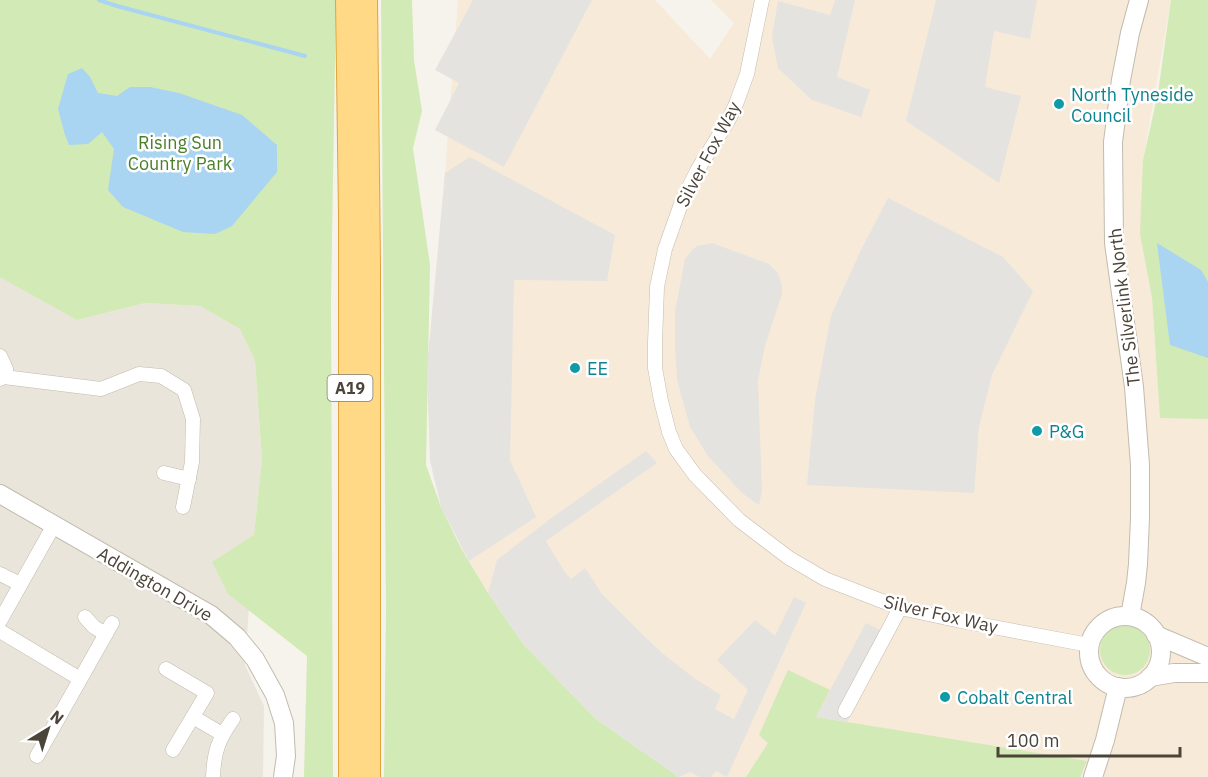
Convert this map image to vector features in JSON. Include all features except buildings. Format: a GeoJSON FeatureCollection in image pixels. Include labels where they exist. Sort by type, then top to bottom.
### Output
{"type":"FeatureCollection","features":[{"type":"Feature","properties":{"kind":"highway","name":"A19"},"geometry":{"type":"LineString","coordinates":[[347,0],[350,215],[350,777]]}},
{"type":"Feature","properties":{"kind":"highway","name":"A19"},"geometry":{"type":"LineString","coordinates":[[366,0],[369,264],[369,777]]}},
{"type":"Feature","properties":{"kind":"street","name":"Silver Fox Way"},"geometry":{"type":"LineString","coordinates":[[762,0],[749,66],[736,104],[682,201],[665,249],[657,287],[655,368],[669,432],[676,449],[695,475],[739,520],[789,558],[816,574],[900,608],[1089,645]]}},
{"type":"Feature","properties":{"kind":"street","name":"The Silverlink North"},"geometry":{"type":"LineString","coordinates":[[1130,616],[1137,574],[1140,465],[1134,387],[1114,243],[1113,142],[1121,80],[1139,0]]}},
{"type":"Feature","properties":{"kind":"street"},"geometry":{"type":"LineString","coordinates":[[0,356],[6,369],[2,378],[101,389],[140,374],[161,376],[184,390],[193,419],[192,462],[183,507]]}},
{"type":"Feature","properties":{"kind":"street"},"geometry":{"type":"LineString","coordinates":[[164,473],[189,479]]}},
{"type":"Feature","properties":{"kind":"street","name":"Addington Drive"},"geometry":{"type":"LineString","coordinates":[[0,494],[211,615],[237,637],[255,659],[275,694],[284,723],[286,756],[283,777]]}},
{"type":"Feature","properties":{"kind":"street"},"geometry":{"type":"LineString","coordinates":[[0,621],[54,525]]}},
{"type":"Feature","properties":{"kind":"street"},"geometry":{"type":"LineString","coordinates":[[0,574],[20,584]]}},
{"type":"Feature","properties":{"kind":"street"},"geometry":{"type":"LineString","coordinates":[[845,711],[900,608]]}},
{"type":"Feature","properties":{"kind":"street"},"geometry":{"type":"LineString","coordinates":[[37,756],[109,628],[94,627],[85,616]]}},
{"type":"Feature","properties":{"kind":"street"},"geometry":{"type":"LineString","coordinates":[[1119,616],[1130,616],[1150,626],[1160,645],[1160,657],[1157,668],[1141,684],[1118,687],[1105,682],[1095,672],[1089,659],[1089,645],[1099,626],[1119,616]]}},
{"type":"Feature","properties":{"kind":"street"},"geometry":{"type":"LineString","coordinates":[[0,631],[80,679]]}},
{"type":"Feature","properties":{"kind":"street"},"geometry":{"type":"LineString","coordinates":[[1156,635],[1208,657]]}},
{"type":"Feature","properties":{"kind":"street"},"geometry":{"type":"LineString","coordinates":[[166,669],[207,693],[173,750]]}},
{"type":"Feature","properties":{"kind":"street"},"geometry":{"type":"LineString","coordinates":[[1150,677],[1173,673],[1208,673]]}},
{"type":"Feature","properties":{"kind":"street"},"geometry":{"type":"LineString","coordinates":[[1093,777],[1118,687]]}},
{"type":"Feature","properties":{"kind":"street"},"geometry":{"type":"LineString","coordinates":[[193,717],[222,734]]}},
{"type":"Feature","properties":{"kind":"street"},"geometry":{"type":"LineString","coordinates":[[213,777],[216,748],[222,734],[233,719]]}},
{"type":"Feature","properties":{"kind":"shaded area"},"geometry":{"type":"Polygon","coordinates":[[[458,0],[655,0],[710,59],[734,23],[711,0],[1171,0],[1143,160],[1143,250],[1152,298],[1160,417],[1208,419],[1208,777],[840,777],[769,743],[746,777],[679,777],[488,593],[462,550],[430,461],[427,368],[458,0]]]}},
{"type":"Feature","properties":{"kind":"shaded area"},"geometry":{"type":"Polygon","coordinates":[[[473,0],[592,0],[504,167],[435,130],[459,83],[435,70],[473,0]]]}},
{"type":"Feature","properties":{"kind":"shaded area"},"geometry":{"type":"Polygon","coordinates":[[[835,0],[855,0],[837,77],[870,90],[861,117],[812,100],[778,68],[772,37],[778,1],[830,15],[835,0]]]}},
{"type":"Feature","properties":{"kind":"shaded area"},"geometry":{"type":"Polygon","coordinates":[[[936,0],[1037,0],[1030,39],[994,31],[985,87],[1021,96],[999,183],[906,121],[936,0]]]}},
{"type":"Feature","properties":{"kind":"shaded area"},"geometry":{"type":"Polygon","coordinates":[[[470,157],[615,235],[607,281],[514,280],[510,460],[536,517],[469,561],[441,507],[430,461],[427,368],[445,173],[470,157]]]}},
{"type":"Feature","properties":{"kind":"shaded area"},"geometry":{"type":"Polygon","coordinates":[[[888,198],[1003,257],[1033,291],[992,375],[979,427],[974,493],[807,485],[815,400],[831,316],[888,198]]]}},
{"type":"Feature","properties":{"kind":"shaded area"},"geometry":{"type":"Polygon","coordinates":[[[712,243],[769,264],[778,273],[782,285],[782,294],[765,346],[758,381],[762,491],[759,505],[742,493],[708,456],[690,427],[677,380],[675,311],[685,259],[697,246],[712,243]]]}},
{"type":"Feature","properties":{"kind":"shaded area"},"geometry":{"type":"Polygon","coordinates":[[[0,275],[77,320],[145,303],[200,306],[240,329],[255,361],[262,460],[245,665],[264,706],[263,777],[0,777],[0,275]]]}},
{"type":"Feature","properties":{"kind":"shaded area"},"geometry":{"type":"Polygon","coordinates":[[[646,451],[657,463],[546,541],[571,579],[585,568],[602,594],[662,653],[694,678],[721,695],[715,709],[734,719],[748,690],[717,660],[755,620],[775,636],[794,597],[806,603],[727,777],[716,771],[711,777],[700,777],[690,772],[679,777],[596,719],[524,645],[488,593],[497,560],[646,451]]]}},
{"type":"Feature","properties":{"kind":"shaded area"},"geometry":{"type":"Polygon","coordinates":[[[866,623],[892,636],[847,722],[816,717],[866,623]]]}},
{"type":"Feature","properties":{"kind":"green space","name":"Rising Sun Country Park"},"geometry":{"type":"Polygon","coordinates":[[[0,0],[336,0],[331,300],[333,777],[304,777],[307,656],[228,594],[212,562],[254,535],[262,460],[255,361],[240,329],[200,306],[145,303],[77,320],[0,277],[0,0]]]}},
{"type":"Feature","properties":{"kind":"green space"},"geometry":{"type":"Polygon","coordinates":[[[381,0],[412,0],[414,60],[422,111],[413,148],[430,265],[426,465],[441,507],[462,550],[524,645],[596,719],[679,777],[384,777],[386,611],[381,0]]]}},
{"type":"Feature","properties":{"kind":"green space"},"geometry":{"type":"Polygon","coordinates":[[[1171,0],[1208,0],[1208,419],[1160,418],[1152,298],[1140,234],[1143,160],[1158,93],[1171,0]]]}},
{"type":"Feature","properties":{"kind":"green space"},"geometry":{"type":"Polygon","coordinates":[[[1125,625],[1139,629],[1146,636],[1150,650],[1146,664],[1139,671],[1125,675],[1111,671],[1104,664],[1100,650],[1104,636],[1111,629],[1125,625]]]}},
{"type":"Feature","properties":{"kind":"green space"},"geometry":{"type":"Polygon","coordinates":[[[788,670],[830,690],[816,717],[1087,761],[1080,777],[746,777],[768,743],[759,735],[788,670]]]}},
{"type":"Feature","properties":{"kind":"water"},"geometry":{"type":"Polygon","coordinates":[[[82,68],[90,77],[98,93],[117,96],[130,87],[150,87],[179,93],[242,115],[277,145],[277,172],[232,226],[215,234],[183,232],[123,207],[108,190],[114,149],[102,132],[88,144],[69,145],[65,135],[58,109],[68,74],[82,68]]]}},
{"type":"Feature","properties":{"kind":"water"},"geometry":{"type":"Polygon","coordinates":[[[1157,243],[1201,270],[1208,282],[1208,358],[1170,345],[1157,243]]]}},
{"type":"Feature","properties":{"kind":"waterway"},"geometry":{"type":"LineString","coordinates":[[99,0],[305,56]]}},
{"type":"Feature","properties":{"kind":"place","name":"North Tyneside Council"},"geometry":{"type":"Point","coordinates":[1059,104]}},
{"type":"Feature","properties":{"kind":"place","name":"EE"},"geometry":{"type":"Point","coordinates":[575,368]}},
{"type":"Feature","properties":{"kind":"place","name":"P&G"},"geometry":{"type":"Point","coordinates":[1037,431]}},
{"type":"Feature","properties":{"kind":"place","name":"Cobalt Central"},"geometry":{"type":"Point","coordinates":[945,697]}}]}
